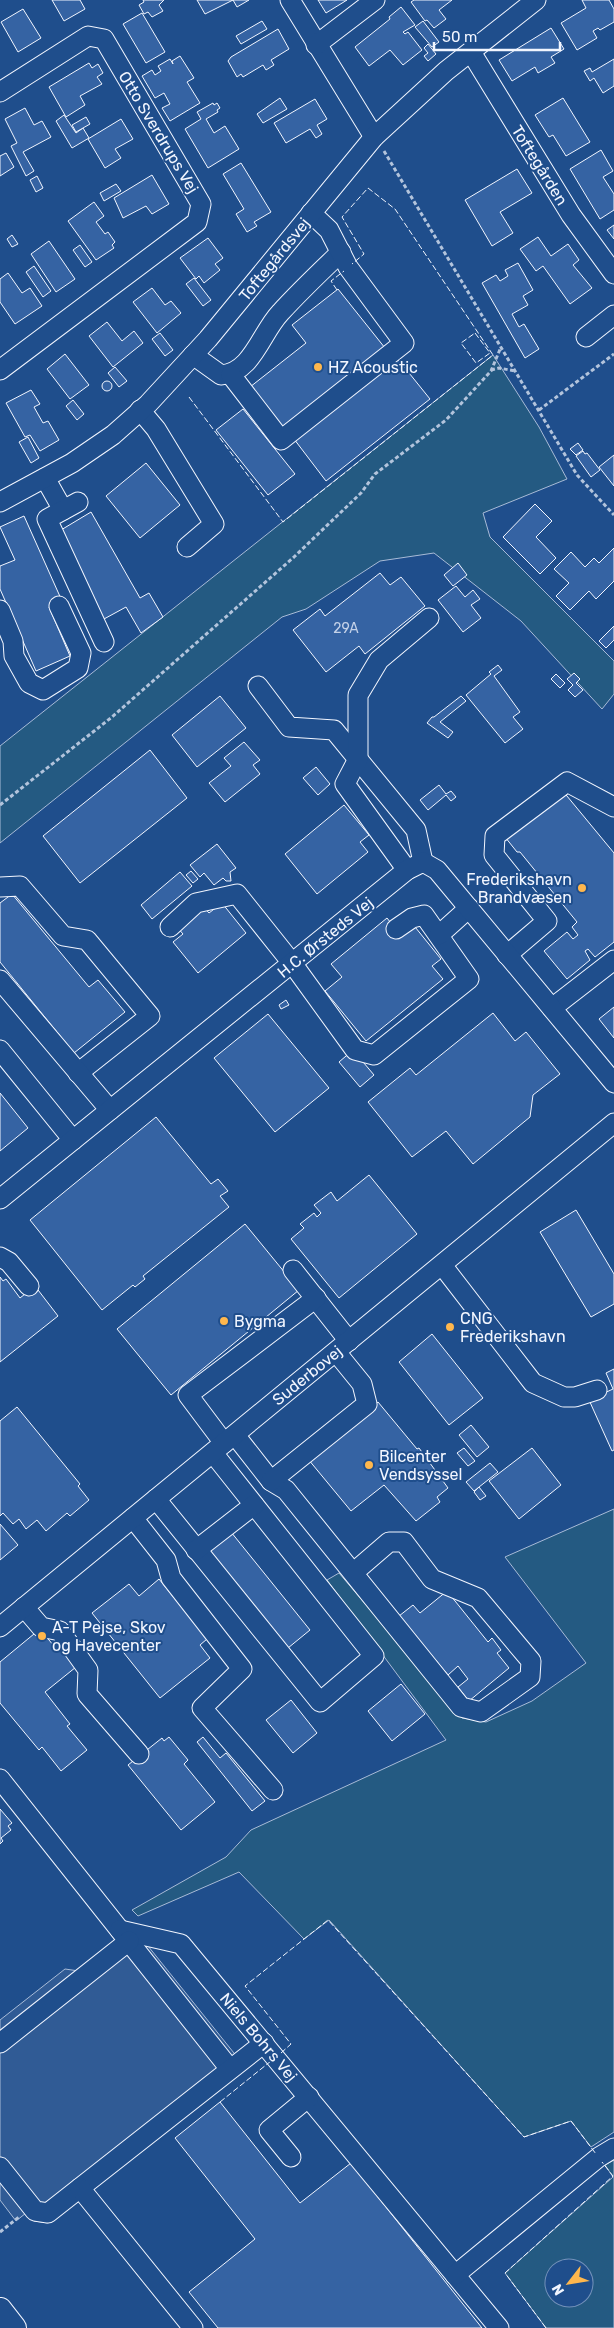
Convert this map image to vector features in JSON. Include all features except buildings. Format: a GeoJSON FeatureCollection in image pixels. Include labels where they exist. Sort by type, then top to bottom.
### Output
{"type":"FeatureCollection","features":[{"type":"Feature","properties":{"kind":"main road"},"geometry":{"type":"LineString","coordinates":[[0,2310],[14,2328]]}},
{"type":"Feature","properties":{"kind":"street"},"geometry":{"type":"LineString","coordinates":[[290,0],[374,137]]}},
{"type":"Feature","properties":{"kind":"street"},"geometry":{"type":"LineString","coordinates":[[316,45],[375,0]]}},
{"type":"Feature","properties":{"kind":"street","name":"Toftegårdsvej"},"geometry":{"type":"LineString","coordinates":[[0,502],[72,463],[113,434],[140,410],[193,355],[374,137],[446,71],[536,0]]}},
{"type":"Feature","properties":{"kind":"street","name":"Otto Sverdrups Vej"},"geometry":{"type":"LineString","coordinates":[[0,92],[88,36],[104,39],[201,204],[197,222],[0,370]]}},
{"type":"Feature","properties":{"kind":"street","name":"Toftegården"},"geometry":{"type":"LineString","coordinates":[[471,52],[571,215],[614,274]]}},
{"type":"Feature","properties":{"kind":"street"},"geometry":{"type":"LineString","coordinates":[[231,375],[281,440],[404,342],[348,267],[330,230],[312,213]]}},
{"type":"Feature","properties":{"kind":"street"},"geometry":{"type":"LineString","coordinates":[[193,355],[221,376],[231,375],[252,356],[278,314],[341,252]]}},
{"type":"Feature","properties":{"kind":"street"},"geometry":{"type":"LineString","coordinates":[[586,337],[614,315]]}},
{"type":"Feature","properties":{"kind":"street"},"geometry":{"type":"LineString","coordinates":[[140,410],[156,429],[214,524],[187,547]]}},
{"type":"Feature","properties":{"kind":"street"},"geometry":{"type":"LineString","coordinates":[[45,478],[70,506],[47,519],[104,642]]}},
{"type":"Feature","properties":{"kind":"street"},"geometry":{"type":"LineString","coordinates":[[0,610],[13,640],[14,656],[29,683],[43,690],[78,668],[80,661],[81,654],[59,606]]}},
{"type":"Feature","properties":{"kind":"street"},"geometry":{"type":"LineString","coordinates":[[429,618],[380,660],[358,695],[358,759],[345,784],[415,866],[437,870],[614,1084]]}},
{"type":"Feature","properties":{"kind":"street"},"geometry":{"type":"LineString","coordinates":[[258,686],[289,726],[334,730],[416,830],[415,866]]}},
{"type":"Feature","properties":{"kind":"street"},"geometry":{"type":"LineString","coordinates":[[508,955],[547,921],[494,855],[495,836],[567,782],[614,807]]}},
{"type":"Feature","properties":{"kind":"street","name":"H.C. Ørsteds Vej"},"geometry":{"type":"LineString","coordinates":[[0,1199],[415,866]]}},
{"type":"Feature","properties":{"kind":"street"},"geometry":{"type":"LineString","coordinates":[[0,887],[20,886],[63,936],[87,940],[150,1016],[78,1073]]}},
{"type":"Feature","properties":{"kind":"street"},"geometry":{"type":"LineString","coordinates":[[170,927],[196,903],[237,894],[292,963],[355,1050],[374,1055],[469,979],[424,915],[412,918],[396,929]]}},
{"type":"Feature","properties":{"kind":"street"},"geometry":{"type":"LineString","coordinates":[[439,935],[469,908]]}},
{"type":"Feature","properties":{"kind":"street"},"geometry":{"type":"LineString","coordinates":[[552,1008],[614,960]]}},
{"type":"Feature","properties":{"kind":"street"},"geometry":{"type":"LineString","coordinates":[[0,980],[110,1110]]}},
{"type":"Feature","properties":{"kind":"street"},"geometry":{"type":"LineString","coordinates":[[0,1050],[72,1140]]}},
{"type":"Feature","properties":{"kind":"street","name":"Suderbovej"},"geometry":{"type":"LineString","coordinates":[[0,1627],[614,1123]]}},
{"type":"Feature","properties":{"kind":"street"},"geometry":{"type":"LineString","coordinates":[[0,1257],[9,1262],[30,1286]]}},
{"type":"Feature","properties":{"kind":"street"},"geometry":{"type":"LineString","coordinates":[[442,1265],[534,1383],[564,1397],[575,1397],[597,1390]]}},
{"type":"Feature","properties":{"kind":"street"},"geometry":{"type":"LineString","coordinates":[[271,1481],[367,1404],[362,1384],[316,1298],[293,1270]]}},
{"type":"Feature","properties":{"kind":"street"},"geometry":{"type":"LineString","coordinates":[[156,1499],[320,1702],[374,1656],[254,1504],[224,1444],[188,1395],[316,1298]]}},
{"type":"Feature","properties":{"kind":"street"},"geometry":{"type":"LineString","coordinates":[[224,1444],[271,1481],[286,1490],[352,1573],[461,1707],[482,1712],[530,1677],[531,1661],[478,1598],[432,1579],[404,1542],[389,1542],[352,1573]]}},
{"type":"Feature","properties":{"kind":"street"},"geometry":{"type":"LineString","coordinates":[[196,1550],[254,1504]]}},
{"type":"Feature","properties":{"kind":"street"},"geometry":{"type":"LineString","coordinates":[[133,1518],[166,1560],[172,1578],[242,1669],[202,1708],[273,1790]]}},
{"type":"Feature","properties":{"kind":"street"},"geometry":{"type":"LineString","coordinates":[[24,1607],[41,1627],[60,1631],[88,1670],[87,1694],[139,1754]]}},
{"type":"Feature","properties":{"kind":"street"},"geometry":{"type":"LineString","coordinates":[[0,1779],[230,2069]]}},
{"type":"Feature","properties":{"kind":"street"},"geometry":{"type":"LineString","coordinates":[[0,2043],[124,1936]]}},
{"type":"Feature","properties":{"kind":"street","name":"Niels Bohrs Vej"},"geometry":{"type":"LineString","coordinates":[[124,1936],[181,1944],[499,2328]]}},
{"type":"Feature","properties":{"kind":"street"},"geometry":{"type":"LineString","coordinates":[[0,2167],[35,2211],[48,2213],[264,2042]]}},
{"type":"Feature","properties":{"kind":"street"},"geometry":{"type":"LineString","coordinates":[[291,2158],[269,2130],[309,2097]]}},
{"type":"Feature","properties":{"kind":"street"},"geometry":{"type":"LineString","coordinates":[[455,2275],[606,2153]]}},
{"type":"Feature","properties":{"kind":"street"},"geometry":{"type":"LineString","coordinates":[[80,2188],[193,2328]]}},
{"type":"Feature","properties":{"kind":"path"},"geometry":{"type":"LineString","coordinates":[[374,137],[387,155],[577,475],[614,515]]}},
{"type":"Feature","properties":{"kind":"path"},"geometry":{"type":"LineString","coordinates":[[0,805],[112,717],[261,587],[361,493],[375,474],[446,420],[491,370],[502,347]]}},
{"type":"Feature","properties":{"kind":"path"},"geometry":{"type":"LineString","coordinates":[[538,410],[614,354]]}},
{"type":"Feature","properties":{"kind":"path"},"geometry":{"type":"LineString","coordinates":[[491,370],[499,368],[515,371]]}},
{"type":"Feature","properties":{"kind":"path"},"geometry":{"type":"LineString","coordinates":[[0,2232],[32,2207]]}},
{"type":"Feature","properties":{"kind":"shaded area"},"geometry":{"type":"Polygon","coordinates":[[[493,355],[539,427],[567,479],[483,513],[490,537],[614,661],[614,694],[602,709],[521,621],[434,553],[380,561],[306,609],[282,617],[0,843],[0,746],[493,355]]]}},
{"type":"Feature","properties":{"kind":"shaded area"},"geometry":{"type":"Polygon","coordinates":[[[614,1509],[614,2132],[591,2147],[571,2121],[524,2137],[329,1920],[304,1939],[239,1872],[138,1916],[132,1910],[226,1857],[251,1830],[446,1740],[327,1580],[339,1573],[462,1718],[486,1722],[532,1701],[586,1663],[505,1557],[614,1509]]]}},
{"type":"Feature","properties":{"kind":"shaded area"},"geometry":{"type":"Polygon","coordinates":[[[129,1941],[148,1946],[246,2068],[48,2223],[34,2221],[26,2213],[16,2221],[0,2200],[0,2020],[65,1969],[79,1971],[129,1941]]]}},
{"type":"Feature","properties":{"kind":"shaded area"},"geometry":{"type":"Polygon","coordinates":[[[614,2160],[614,2328],[546,2328],[505,2273],[613,2177],[605,2165],[614,2160]]]}},
{"type":"Feature","properties":{"kind":"fence"},"geometry":{"type":"LineString","coordinates":[[189,397],[283,522],[493,355],[395,209],[368,188],[342,217],[364,254],[352,264]]}},
{"type":"Feature","properties":{"kind":"fence"},"geometry":{"type":"LineString","coordinates":[[337,290],[331,281],[344,271]]}},
{"type":"Feature","properties":{"kind":"fence"},"geometry":{"type":"LineString","coordinates":[[475,333],[490,353],[476,363],[461,343],[475,333]]}},
{"type":"Feature","properties":{"kind":"fence"},"geometry":{"type":"LineString","coordinates":[[281,2053],[291,2044],[245,1986],[328,1920],[524,2137],[571,2121],[596,2154]]}},
{"type":"Feature","properties":{"kind":"fence"},"geometry":{"type":"LineString","coordinates":[[220,2102],[271,2061]]}},
{"type":"Feature","properties":{"kind":"fence"},"geometry":{"type":"LineString","coordinates":[[546,2328],[505,2273],[613,2176],[602,2162]]}},
{"type":"Feature","properties":{"kind":"place","name":"HZ Acoustic"},"geometry":{"type":"Point","coordinates":[318,367]}},
{"type":"Feature","properties":{"kind":"place","name":"Frederikshavn Brandvæsen"},"geometry":{"type":"Point","coordinates":[582,888]}},
{"type":"Feature","properties":{"kind":"place","name":"Bygma"},"geometry":{"type":"Point","coordinates":[224,1321]}},
{"type":"Feature","properties":{"kind":"place","name":"CNG Frederikshavn"},"geometry":{"type":"Point","coordinates":[450,1327]}},
{"type":"Feature","properties":{"kind":"place","name":"Bilcenter Vendsyssel"},"geometry":{"type":"Point","coordinates":[369,1465]}},
{"type":"Feature","properties":{"kind":"place","name":"A-T Pejse, Skov og Havecenter"},"geometry":{"type":"Point","coordinates":[42,1636]}}]}
